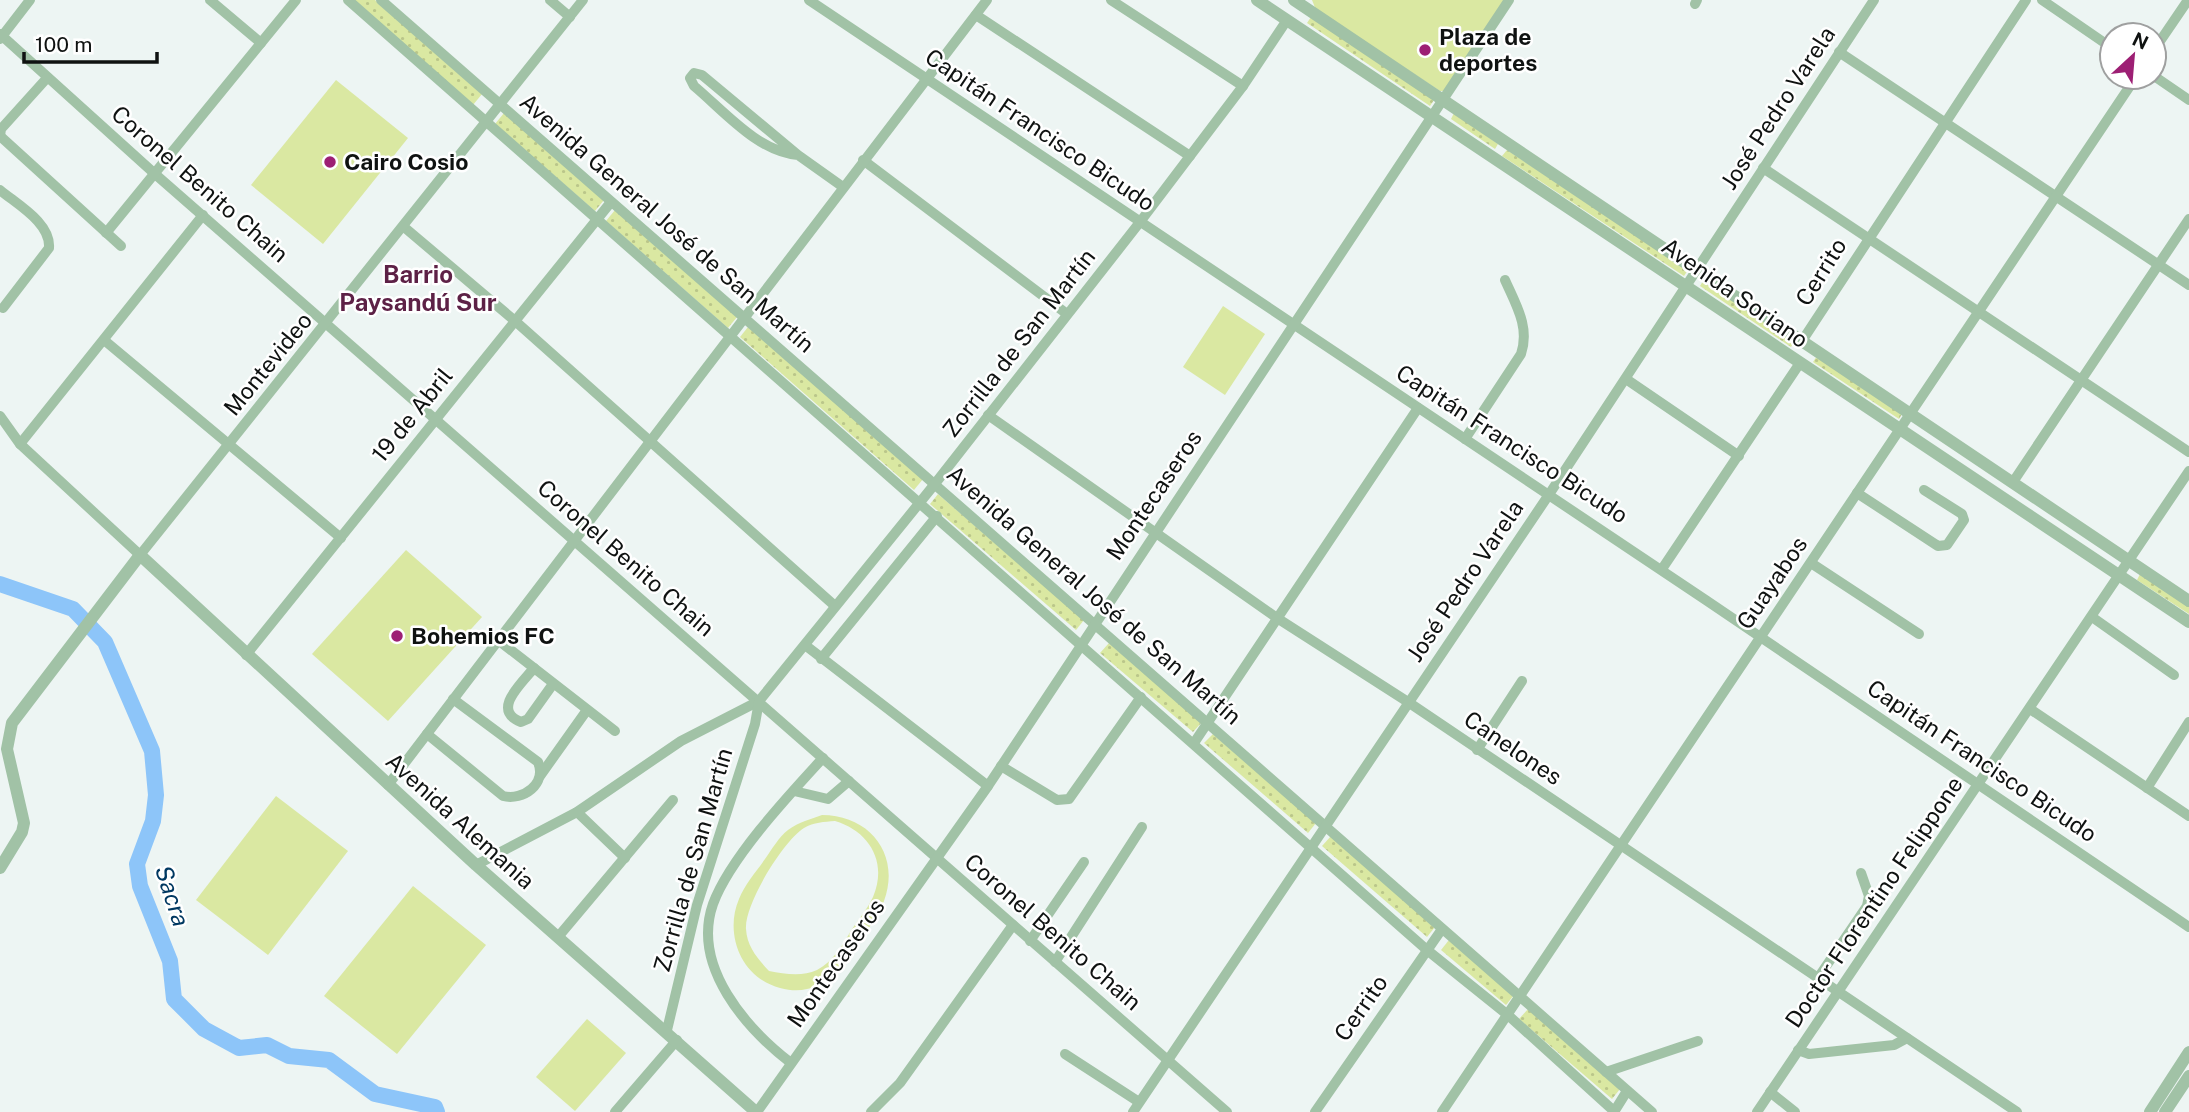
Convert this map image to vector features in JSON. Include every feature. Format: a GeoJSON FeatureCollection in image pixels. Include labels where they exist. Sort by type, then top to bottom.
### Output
{"type":"FeatureCollection","features":[{"type":"Feature","properties":{"kind":"street"},"geometry":{"type":"LineString","coordinates":[[1,37],[30,0]]}},
{"type":"Feature","properties":{"kind":"street"},"geometry":{"type":"LineString","coordinates":[[210,0],[261,43]]}},
{"type":"Feature","properties":{"kind":"street"},"geometry":{"type":"LineString","coordinates":[[106,233],[296,0]]}},
{"type":"Feature","properties":{"kind":"street","name":"Avenida General José de San Martín"},"geometry":{"type":"LineString","coordinates":[[348,0],[1427,950],[1509,1016],[1614,1112]]}},
{"type":"Feature","properties":{"kind":"street","name":"Avenida General José de San Martín"},"geometry":{"type":"LineString","coordinates":[[381,0],[1652,1112]]}},
{"type":"Feature","properties":{"kind":"street"},"geometry":{"type":"LineString","coordinates":[[550,0],[569,17]]}},
{"type":"Feature","properties":{"kind":"street","name":"Montevideo"},"geometry":{"type":"LineString","coordinates":[[141,555],[583,0]]}},
{"type":"Feature","properties":{"kind":"street","name":"Capitán Francisco Bicudo"},"geometry":{"type":"LineString","coordinates":[[809,0],[1662,569],[2189,927]]}},
{"type":"Feature","properties":{"kind":"street"},"geometry":{"type":"LineString","coordinates":[[388,785],[987,0]]}},
{"type":"Feature","properties":{"kind":"street"},"geometry":{"type":"LineString","coordinates":[[1111,0],[1243,86]]}},
{"type":"Feature","properties":{"kind":"street","name":"Avenida Soriano"},"geometry":{"type":"LineString","coordinates":[[1257,0],[1688,285],[1800,363],[2189,622]]}},
{"type":"Feature","properties":{"kind":"street","name":"Montecaseros"},"geometry":{"type":"LineString","coordinates":[[757,1112],[988,786],[1153,533],[1509,0]]}},
{"type":"Feature","properties":{"kind":"street","name":"José Pedro Varela"},"geometry":{"type":"LineString","coordinates":[[1136,1107],[1550,494],[1874,0]]}},
{"type":"Feature","properties":{"kind":"street","name":"Cerrito"},"geometry":{"type":"LineString","coordinates":[[1662,569],[1800,363],[1802,341],[1868,237],[2026,0]]}},
{"type":"Feature","properties":{"kind":"street"},"geometry":{"type":"LineString","coordinates":[[2042,0],[2098,38]]}},
{"type":"Feature","properties":{"kind":"street"},"geometry":{"type":"LineString","coordinates":[[2168,29],[2188,0]]}},
{"type":"Feature","properties":{"kind":"street","name":"Zorrilla de San Martín"},"geometry":{"type":"LineString","coordinates":[[476,865],[578,812],[681,741],[759,701],[934,485],[1140,222],[1243,86],[1287,20],[1296,1]]}},
{"type":"Feature","properties":{"kind":"street","name":"Avenida Soriano"},"geometry":{"type":"LineString","coordinates":[[1296,1],[2189,601]]}},
{"type":"Feature","properties":{"kind":"street"},"geometry":{"type":"LineString","coordinates":[[976,15],[1190,156]]}},
{"type":"Feature","properties":{"kind":"street","name":"Coronel Benito Chain"},"geometry":{"type":"LineString","coordinates":[[1,37],[1227,1112]]}},
{"type":"Feature","properties":{"kind":"street"},"geometry":{"type":"LineString","coordinates":[[1839,52],[2189,285]]}},
{"type":"Feature","properties":{"kind":"street"},"geometry":{"type":"LineString","coordinates":[[798,155],[780,153],[759,141],[694,86],[690,78],[694,73],[702,75],[798,155],[843,187]]}},
{"type":"Feature","properties":{"kind":"street"},"geometry":{"type":"LineString","coordinates":[[47,78],[1,129],[0,136],[121,246]]}},
{"type":"Feature","properties":{"kind":"street"},"geometry":{"type":"LineString","coordinates":[[2168,86],[2189,100]]}},
{"type":"Feature","properties":{"kind":"street","name":"Guayabos"},"geometry":{"type":"LineString","coordinates":[[1442,1112],[1522,997],[2054,195],[2126,91]]}},
{"type":"Feature","properties":{"kind":"street"},"geometry":{"type":"LineString","coordinates":[[1493,155],[1502,140]]}},
{"type":"Feature","properties":{"kind":"street"},"geometry":{"type":"LineString","coordinates":[[863,160],[1068,314]]}},
{"type":"Feature","properties":{"kind":"street"},"geometry":{"type":"LineString","coordinates":[[1763,168],[2189,452]]}},
{"type":"Feature","properties":{"kind":"street"},"geometry":{"type":"LineString","coordinates":[[0,190],[43,226],[50,238],[49,248],[3,308]]}},
{"type":"Feature","properties":{"kind":"street","name":"19 de Abril"},"geometry":{"type":"LineString","coordinates":[[246,655],[611,202]]}},
{"type":"Feature","properties":{"kind":"street"},"geometry":{"type":"LineString","coordinates":[[20,444],[203,215]]}},
{"type":"Feature","properties":{"kind":"street"},"geometry":{"type":"LineString","coordinates":[[2013,482],[2189,219]]}},
{"type":"Feature","properties":{"kind":"street"},"geometry":{"type":"LineString","coordinates":[[404,227],[514,320],[835,606]]}},
{"type":"Feature","properties":{"kind":"street"},"geometry":{"type":"LineString","coordinates":[[1465,439],[1521,354],[1526,339],[1523,322],[1505,280]]}},
{"type":"Feature","properties":{"kind":"street"},"geometry":{"type":"LineString","coordinates":[[104,340],[341,538]]}},
{"type":"Feature","properties":{"kind":"street"},"geometry":{"type":"LineString","coordinates":[[1626,379],[1739,456]]}},
{"type":"Feature","properties":{"kind":"street"},"geometry":{"type":"LineString","coordinates":[[1194,743],[1418,408]]}},
{"type":"Feature","properties":{"kind":"street","name":"Canelones"},"geometry":{"type":"LineString","coordinates":[[988,415],[1277,618],[1408,702],[2017,1112]]}},
{"type":"Feature","properties":{"kind":"street"},"geometry":{"type":"LineString","coordinates":[[0,416],[20,444],[141,555],[20,711],[7,736],[7,749],[24,822],[22,832],[0,868]]}},
{"type":"Feature","properties":{"kind":"street","name":"Doctor Florentino Felippone"},"geometry":{"type":"LineString","coordinates":[[1757,1112],[2189,471]]}},
{"type":"Feature","properties":{"kind":"street"},"geometry":{"type":"LineString","coordinates":[[1857,493],[1938,546],[1947,545],[1964,520],[1962,514],[1924,490]]}},
{"type":"Feature","properties":{"kind":"street"},"geometry":{"type":"LineString","coordinates":[[821,659],[937,516]]}},
{"type":"Feature","properties":{"kind":"street","name":"Avenida Alemania"},"geometry":{"type":"LineString","coordinates":[[141,555],[476,865],[667,1030],[757,1112]]}},
{"type":"Feature","properties":{"kind":"street"},"geometry":{"type":"LineString","coordinates":[[1811,563],[1919,634]]}},
{"type":"Feature","properties":{"kind":"street"},"geometry":{"type":"LineString","coordinates":[[2092,617],[2174,675]]}},
{"type":"Feature","properties":{"kind":"street"},"geometry":{"type":"LineString","coordinates":[[498,640],[615,731]]}},
{"type":"Feature","properties":{"kind":"street"},"geometry":{"type":"LineString","coordinates":[[805,645],[988,786]]}},
{"type":"Feature","properties":{"kind":"street"},"geometry":{"type":"LineString","coordinates":[[534,668],[507,702],[506,710],[511,718],[520,722],[528,719],[553,684]]}},
{"type":"Feature","properties":{"kind":"street"},"geometry":{"type":"LineString","coordinates":[[1478,750],[1522,681]]}},
{"type":"Feature","properties":{"kind":"street"},"geometry":{"type":"LineString","coordinates":[[1001,766],[1057,800],[1069,799],[1141,697]]}},
{"type":"Feature","properties":{"kind":"street"},"geometry":{"type":"LineString","coordinates":[[453,699],[538,762],[540,776]]}},
{"type":"Feature","properties":{"kind":"street","name":"Zorrilla de San Martín"},"geometry":{"type":"LineString","coordinates":[[667,1030],[689,931],[755,724],[759,701]]}},
{"type":"Feature","properties":{"kind":"street"},"geometry":{"type":"LineString","coordinates":[[2030,709],[2189,816]]}},
{"type":"Feature","properties":{"kind":"street"},"geometry":{"type":"LineString","coordinates":[[426,734],[503,796],[513,799],[525,795],[587,710]]}},
{"type":"Feature","properties":{"kind":"street"},"geometry":{"type":"LineString","coordinates":[[2147,788],[2189,722]]}},
{"type":"Feature","properties":{"kind":"street"},"geometry":{"type":"LineString","coordinates":[[791,1063],[737,1014],[715,968],[709,936],[713,905],[736,865],[793,791],[823,758]]}},
{"type":"Feature","properties":{"kind":"street"},"geometry":{"type":"LineString","coordinates":[[793,791],[828,799],[849,781]]}},
{"type":"Feature","properties":{"kind":"street"},"geometry":{"type":"LineString","coordinates":[[558,936],[673,800]]}},
{"type":"Feature","properties":{"kind":"street"},"geometry":{"type":"LineString","coordinates":[[578,812],[625,858]]}},
{"type":"Feature","properties":{"kind":"street"},"geometry":{"type":"LineString","coordinates":[[1055,962],[1142,827]]}},
{"type":"Feature","properties":{"kind":"street"},"geometry":{"type":"LineString","coordinates":[[1030,941],[1084,862]]}},
{"type":"Feature","properties":{"kind":"street"},"geometry":{"type":"LineString","coordinates":[[1818,978],[1867,906],[1869,896],[1861,873]]}},
{"type":"Feature","properties":{"kind":"street"},"geometry":{"type":"LineString","coordinates":[[871,1112],[900,1083],[1013,925]]}},
{"type":"Feature","properties":{"kind":"street","name":"Cerrito"},"geometry":{"type":"LineString","coordinates":[[1315,1112],[1442,929]]}},
{"type":"Feature","properties":{"kind":"street"},"geometry":{"type":"LineString","coordinates":[[1798,1050],[1809,1054],[1894,1045],[1907,1038]]}},
{"type":"Feature","properties":{"kind":"street"},"geometry":{"type":"LineString","coordinates":[[615,1112],[677,1040]]}},
{"type":"Feature","properties":{"kind":"street"},"geometry":{"type":"LineString","coordinates":[[1606,1072],[1698,1041]]}},
{"type":"Feature","properties":{"kind":"street"},"geometry":{"type":"LineString","coordinates":[[2150,1112],[2189,1052]]}},
{"type":"Feature","properties":{"kind":"street"},"geometry":{"type":"LineString","coordinates":[[1065,1054],[1136,1107]]}},
{"type":"Feature","properties":{"kind":"street"},"geometry":{"type":"LineString","coordinates":[[2165,1112],[2189,1076]]}},
{"type":"Feature","properties":{"kind":"street"},"geometry":{"type":"LineString","coordinates":[[1614,1112],[1627,1091]]}},
{"type":"Feature","properties":{"kind":"street"},"geometry":{"type":"LineString","coordinates":[[1770,1092],[1796,1112]]}},
{"type":"Feature","properties":{"kind":"green space"},"geometry":{"type":"Polygon","coordinates":[[[353,0],[375,0],[482,94],[473,105],[353,0]]]}},
{"type":"Feature","properties":{"kind":"green space","name":"Plaza de deportes"},"geometry":{"type":"Polygon","coordinates":[[[1312,0],[1505,0],[1446,91],[1440,91],[1316,10],[1312,0]]]}},
{"type":"Feature","properties":{"kind":"green space"},"geometry":{"type":"Polygon","coordinates":[[[1311,17],[1434,100],[1430,106],[1307,23],[1311,17]]]}},
{"type":"Feature","properties":{"kind":"green space","name":"Cairo Cosio"},"geometry":{"type":"Polygon","coordinates":[[[336,80],[408,138],[323,244],[251,185],[336,80]]]}},
{"type":"Feature","properties":{"kind":"green space"},"geometry":{"type":"Polygon","coordinates":[[[504,113],[604,200],[595,211],[495,124],[504,113]]]}},
{"type":"Feature","properties":{"kind":"green space"},"geometry":{"type":"Polygon","coordinates":[[[1454,113],[1498,144],[1495,149],[1451,119],[1454,113]]]}},
{"type":"Feature","properties":{"kind":"green space"},"geometry":{"type":"Polygon","coordinates":[[[1507,150],[1688,270],[1684,276],[1502,156],[1507,150]]]}},
{"type":"Feature","properties":{"kind":"green space"},"geometry":{"type":"Polygon","coordinates":[[[615,210],[737,317],[728,328],[606,221],[615,210]]]}},
{"type":"Feature","properties":{"kind":"green space"},"geometry":{"type":"Polygon","coordinates":[[[1703,281],[1794,342],[1791,347],[1700,286],[1703,281]]]}},
{"type":"Feature","properties":{"kind":"green space"},"geometry":{"type":"Polygon","coordinates":[[[1223,306],[1265,334],[1225,395],[1183,367],[1223,306]]]}},
{"type":"Feature","properties":{"kind":"green space"},"geometry":{"type":"Polygon","coordinates":[[[748,327],[923,479],[914,490],[740,337],[748,327]]]}},
{"type":"Feature","properties":{"kind":"green space"},"geometry":{"type":"Polygon","coordinates":[[[1817,356],[1902,414],[1899,419],[1813,362],[1817,356]]]}},
{"type":"Feature","properties":{"kind":"green space"},"geometry":{"type":"Polygon","coordinates":[[[938,494],[1084,620],[1076,630],[930,504],[938,494]]]}},
{"type":"Feature","properties":{"kind":"green space","name":"Bohemios FC"},"geometry":{"type":"Polygon","coordinates":[[[406,550],[482,617],[388,721],[312,654],[406,550]]]}},
{"type":"Feature","properties":{"kind":"green space"},"geometry":{"type":"Polygon","coordinates":[[[2140,574],[2189,606],[2189,614],[2137,580],[2140,574]]]}},
{"type":"Feature","properties":{"kind":"green space"},"geometry":{"type":"Polygon","coordinates":[[[1109,643],[1202,722],[1193,732],[1100,653],[1109,643]]]}},
{"type":"Feature","properties":{"kind":"green space"},"geometry":{"type":"Polygon","coordinates":[[[1213,734],[1316,823],[1308,833],[1204,743],[1213,734]]]}},
{"type":"Feature","properties":{"kind":"green space"},"geometry":{"type":"Polygon","coordinates":[[[276,796],[348,851],[268,955],[196,900],[276,796]]]}},
{"type":"Feature","properties":{"kind":"green space"},"geometry":{"type":"Polygon","coordinates":[[[822,815],[854,822],[867,830],[877,841],[885,854],[888,868],[884,901],[839,970],[819,985],[807,989],[780,988],[766,983],[746,965],[735,940],[735,912],[744,888],[782,836],[796,825],[822,815]],[[835,821],[815,823],[804,828],[795,835],[766,874],[751,905],[746,929],[754,952],[769,971],[799,974],[823,966],[838,952],[871,901],[877,884],[877,860],[866,840],[835,821]]]}},
{"type":"Feature","properties":{"kind":"green space"},"geometry":{"type":"Polygon","coordinates":[[[1331,836],[1435,927],[1427,937],[1322,846],[1331,836]]]}},
{"type":"Feature","properties":{"kind":"green space"},"geometry":{"type":"Polygon","coordinates":[[[413,886],[486,945],[397,1054],[324,996],[413,886]]]}},
{"type":"Feature","properties":{"kind":"green space"},"geometry":{"type":"Polygon","coordinates":[[[1449,940],[1514,995],[1506,1005],[1441,950],[1449,940]]]}},
{"type":"Feature","properties":{"kind":"green space"},"geometry":{"type":"Polygon","coordinates":[[[1528,1009],[1620,1089],[1612,1099],[1519,1019],[1528,1009]]]}},
{"type":"Feature","properties":{"kind":"green space"},"geometry":{"type":"Polygon","coordinates":[[[587,1019],[626,1053],[575,1111],[536,1077],[587,1019]]]}},
{"type":"Feature","properties":{"kind":"waterway","name":"Sacra"},"geometry":{"type":"LineString","coordinates":[[0,584],[73,609],[105,642],[152,751],[156,795],[153,821],[137,864],[140,886],[170,961],[174,999],[204,1029],[239,1048],[267,1045],[289,1056],[329,1060],[375,1094],[435,1107],[437,1112]]}},
{"type":"Feature","properties":{"kind":"place","name":"Plaza de deportes"},"geometry":{"type":"Point","coordinates":[1425,50]}},
{"type":"Feature","properties":{"kind":"place","name":"Cairo Cosio"},"geometry":{"type":"Point","coordinates":[330,162]}},
{"type":"Feature","properties":{"kind":"place","name":"Bohemios FC"},"geometry":{"type":"Point","coordinates":[397,636]}},
{"type":"Feature","properties":{"kind":"district","name":"Barrio Paysandú Sur"},"geometry":{"type":"Point","coordinates":[418,289]}}]}
